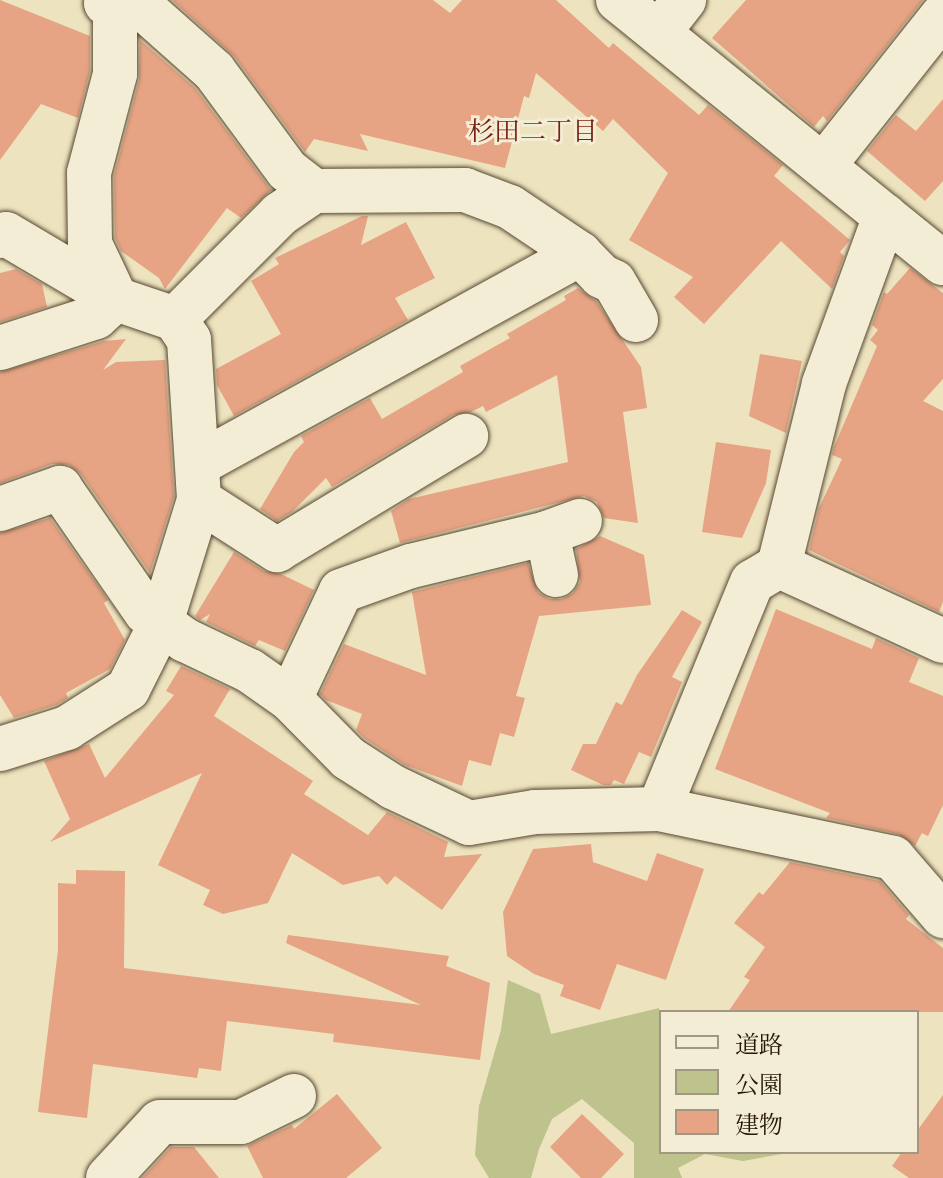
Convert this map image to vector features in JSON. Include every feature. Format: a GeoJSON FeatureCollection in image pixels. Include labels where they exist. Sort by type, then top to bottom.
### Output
{"type":"FeatureCollection","features":[{"type":"Feature","properties":{"kind":"street"},"geometry":{"type":"LineString","coordinates":[[618,0],[672,16],[824,165],[943,263]]}},
{"type":"Feature","properties":{"kind":"street"},"geometry":{"type":"LineString","coordinates":[[112,1],[214,71],[287,170],[314,191]]}},
{"type":"Feature","properties":{"kind":"street"},"geometry":{"type":"LineString","coordinates":[[112,1],[115,10],[115,74],[89,173],[90,244],[116,299]]}},
{"type":"Feature","properties":{"kind":"street"},"geometry":{"type":"LineString","coordinates":[[824,165],[943,15]]}},
{"type":"Feature","properties":{"kind":"street"},"geometry":{"type":"LineString","coordinates":[[175,319],[280,214],[314,191],[465,190],[510,207],[580,254],[601,276],[614,282],[636,320]]}},
{"type":"Feature","properties":{"kind":"street"},"geometry":{"type":"LineString","coordinates":[[659,809],[752,582],[779,566],[824,384],[885,216]]}},
{"type":"Feature","properties":{"kind":"street"},"geometry":{"type":"LineString","coordinates":[[0,236],[6,234],[116,299],[175,319],[189,340],[199,482],[161,623],[128,689],[67,728],[0,748]]}},
{"type":"Feature","properties":{"kind":"street"},"geometry":{"type":"LineString","coordinates":[[199,482],[580,254]]}},
{"type":"Feature","properties":{"kind":"street"},"geometry":{"type":"LineString","coordinates":[[0,348],[96,317],[116,299]]}},
{"type":"Feature","properties":{"kind":"street"},"geometry":{"type":"LineString","coordinates":[[199,482],[277,550],[466,436]]}},
{"type":"Feature","properties":{"kind":"street"},"geometry":{"type":"LineString","coordinates":[[0,509],[60,488],[146,612],[185,640],[250,671],[290,699],[348,758],[393,787],[469,823],[535,812],[659,809],[893,858],[943,916]]}},
{"type":"Feature","properties":{"kind":"street"},"geometry":{"type":"LineString","coordinates":[[290,699],[341,591],[411,566],[564,527],[556,575]]}},
{"type":"Feature","properties":{"kind":"street"},"geometry":{"type":"LineString","coordinates":[[779,566],[943,641]]}},
{"type":"Feature","properties":{"kind":"street"},"geometry":{"type":"LineString","coordinates":[[108,1178],[160,1122],[241,1122],[294,1096]]}},
{"type":"Feature","properties":{"kind":"green space"},"geometry":{"type":"Polygon","coordinates":[[[508,980],[540,994],[551,1034],[659,1008],[659,1154],[705,1154],[678,1168],[682,1178],[634,1178],[634,1143],[582,1099],[552,1119],[531,1178],[489,1178],[475,1155],[479,1106],[501,1030],[508,980]]]}},
{"type":"Feature","properties":{"kind":"green space"},"geometry":{"type":"Polygon","coordinates":[[[705,1154],[782,1154],[743,1161],[705,1154]]]}},
{"type":"Feature","properties":{"kind":"building"},"geometry":{"type":"Polygon","coordinates":[[[0,0],[90,36],[90,71],[78,118],[41,104],[0,160],[0,0]]]}},
{"type":"Feature","properties":{"kind":"building"},"geometry":{"type":"Polygon","coordinates":[[[172,0],[433,0],[450,13],[462,0],[556,0],[609,48],[613,43],[699,115],[708,105],[783,165],[774,176],[850,240],[840,252],[844,256],[832,289],[781,241],[704,324],[674,297],[693,277],[629,240],[668,173],[613,119],[603,131],[536,73],[529,98],[524,96],[505,168],[360,134],[368,151],[314,139],[305,152],[234,56],[172,0]]]}},
{"type":"Feature","properties":{"kind":"building"},"geometry":{"type":"Polygon","coordinates":[[[746,0],[923,0],[827,121],[823,116],[814,127],[712,38],[746,0]]]}},
{"type":"Feature","properties":{"kind":"building"},"geometry":{"type":"Polygon","coordinates":[[[140,40],[195,88],[271,190],[241,218],[227,208],[165,289],[159,278],[121,251],[115,238],[114,176],[139,80],[140,40]]]}},
{"type":"Feature","properties":{"kind":"building"},"geometry":{"type":"Polygon","coordinates":[[[943,99],[943,181],[925,201],[867,151],[896,115],[916,131],[943,99]]]}},
{"type":"Feature","properties":{"kind":"building"},"geometry":{"type":"Polygon","coordinates":[[[362,216],[368,216],[361,245],[406,222],[435,278],[395,298],[408,320],[234,416],[217,385],[216,369],[281,334],[251,281],[279,264],[275,258],[362,216]]]}},
{"type":"Feature","properties":{"kind":"building"},"geometry":{"type":"Polygon","coordinates":[[[910,268],[943,293],[943,379],[923,401],[943,411],[943,602],[939,612],[809,550],[819,508],[842,459],[832,455],[834,447],[877,346],[870,340],[878,330],[872,325],[884,292],[887,294],[910,268]]]}},
{"type":"Feature","properties":{"kind":"building"},"geometry":{"type":"Polygon","coordinates":[[[16,269],[42,284],[47,307],[0,322],[0,273],[16,269]]]}},
{"type":"Feature","properties":{"kind":"building"},"geometry":{"type":"Polygon","coordinates":[[[578,288],[596,301],[641,367],[647,408],[623,412],[638,523],[604,518],[597,502],[584,496],[400,543],[391,511],[409,499],[568,462],[557,375],[486,412],[483,406],[453,415],[332,487],[326,478],[292,512],[277,521],[260,509],[294,452],[304,442],[301,436],[370,398],[382,419],[463,372],[460,366],[510,338],[507,334],[566,300],[564,296],[578,288]]]}},
{"type":"Feature","properties":{"kind":"building"},"geometry":{"type":"Polygon","coordinates":[[[126,339],[103,370],[116,362],[165,360],[174,497],[150,573],[81,474],[69,465],[52,464],[0,483],[0,372],[104,341],[126,339]]]}},
{"type":"Feature","properties":{"kind":"building"},"geometry":{"type":"Polygon","coordinates":[[[760,354],[802,361],[786,433],[749,416],[760,354]]]}},
{"type":"Feature","properties":{"kind":"building"},"geometry":{"type":"Polygon","coordinates":[[[716,442],[771,450],[766,483],[742,538],[702,532],[716,442]]]}},
{"type":"Feature","properties":{"kind":"building"},"geometry":{"type":"Polygon","coordinates":[[[50,518],[108,600],[104,603],[125,640],[110,669],[66,693],[68,698],[56,705],[14,718],[0,695],[0,533],[50,518]]]}},
{"type":"Feature","properties":{"kind":"building"},"geometry":{"type":"Polygon","coordinates":[[[600,536],[644,555],[651,605],[539,616],[516,696],[525,698],[514,737],[500,733],[491,766],[469,760],[462,786],[405,765],[356,730],[362,714],[326,700],[320,694],[344,644],[426,675],[412,592],[528,563],[538,592],[549,599],[562,599],[573,593],[580,582],[576,549],[600,536]]]}},
{"type":"Feature","properties":{"kind":"building"},"geometry":{"type":"Polygon","coordinates":[[[234,552],[264,571],[281,574],[314,590],[285,651],[259,640],[255,646],[206,622],[210,614],[200,620],[195,616],[234,552]]]}},
{"type":"Feature","properties":{"kind":"building"},"geometry":{"type":"Polygon","coordinates":[[[776,609],[872,649],[876,638],[919,658],[909,682],[943,696],[943,805],[928,836],[922,833],[915,846],[898,834],[826,818],[830,813],[715,769],[776,609]]]}},
{"type":"Feature","properties":{"kind":"building"},"geometry":{"type":"Polygon","coordinates":[[[682,610],[702,622],[672,677],[682,682],[651,757],[639,752],[624,784],[614,780],[611,785],[603,785],[571,770],[583,744],[596,744],[616,702],[622,705],[637,675],[682,610]]]}},
{"type":"Feature","properties":{"kind":"building"},"geometry":{"type":"Polygon","coordinates":[[[181,666],[230,689],[214,716],[313,781],[304,794],[368,835],[387,812],[448,842],[444,857],[482,854],[442,910],[395,876],[387,885],[379,876],[343,885],[292,853],[268,903],[223,914],[203,905],[210,890],[158,865],[202,773],[50,842],[70,819],[44,761],[89,744],[105,778],[174,695],[166,691],[181,666]]]}},
{"type":"Feature","properties":{"kind":"building"},"geometry":{"type":"Polygon","coordinates":[[[591,844],[593,862],[647,881],[657,853],[704,869],[666,980],[617,964],[600,1010],[560,996],[564,985],[534,974],[507,956],[503,912],[533,849],[591,844]]]}},
{"type":"Feature","properties":{"kind":"building"},"geometry":{"type":"Polygon","coordinates":[[[790,862],[880,881],[909,915],[906,919],[943,948],[943,1012],[729,1010],[750,980],[744,977],[765,947],[734,923],[759,892],[763,895],[790,862]]]}},
{"type":"Feature","properties":{"kind":"building"},"geometry":{"type":"Polygon","coordinates":[[[76,870],[125,871],[124,968],[421,1005],[286,943],[288,935],[449,956],[446,966],[490,983],[480,1060],[333,1042],[334,1034],[227,1021],[221,1071],[199,1068],[197,1078],[93,1064],[87,1118],[38,1112],[58,950],[58,883],[76,884],[76,870]]]}},
{"type":"Feature","properties":{"kind":"building"},"geometry":{"type":"Polygon","coordinates":[[[337,1094],[382,1148],[346,1178],[263,1178],[247,1146],[292,1125],[294,1129],[337,1094]]]}},
{"type":"Feature","properties":{"kind":"building"},"geometry":{"type":"Polygon","coordinates":[[[943,1095],[943,1178],[909,1178],[892,1166],[901,1154],[919,1154],[919,1128],[943,1095]]]}},
{"type":"Feature","properties":{"kind":"building"},"geometry":{"type":"Polygon","coordinates":[[[582,1114],[624,1154],[601,1178],[581,1178],[550,1147],[582,1114]]]}},
{"type":"Feature","properties":{"kind":"building"},"geometry":{"type":"Polygon","coordinates":[[[171,1147],[194,1147],[219,1178],[142,1178],[171,1147]]]}},
{"type":"Feature","properties":{"kind":"district","name":"杉田二丁目"},"geometry":{"type":"Point","coordinates":[533,132]}}]}
